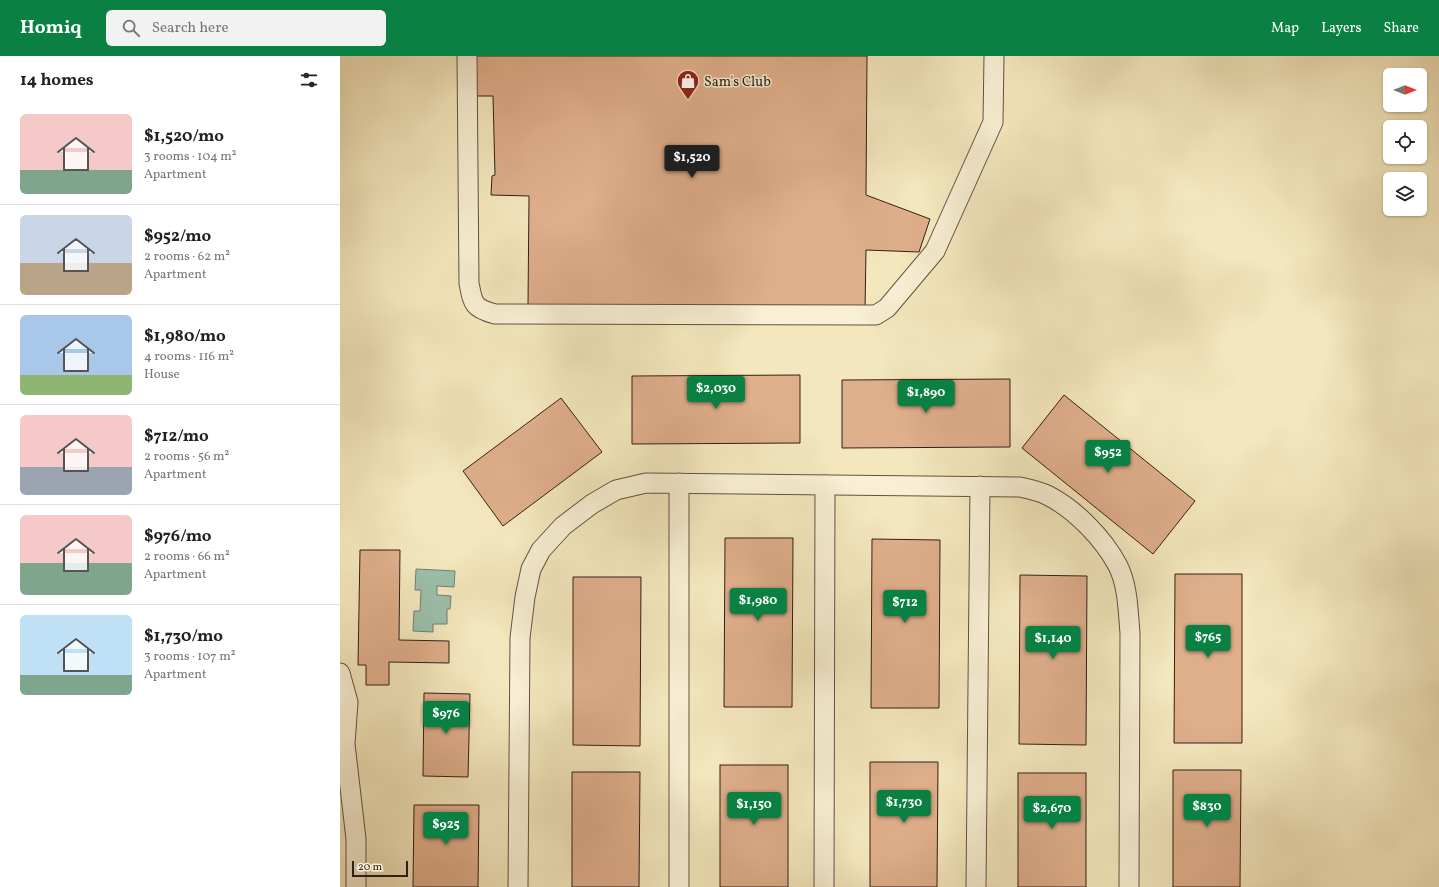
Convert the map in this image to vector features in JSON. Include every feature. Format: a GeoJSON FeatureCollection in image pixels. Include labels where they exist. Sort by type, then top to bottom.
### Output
{"type":"FeatureCollection","features":[{"type":"Feature","properties":{"kind":"lane"},"geometry":{"type":"LineString","coordinates":[[467,56],[469,283],[473,302],[482,310],[495,314],[876,315],[887,308],[935,251],[993,122],[994,56]]}},
{"type":"Feature","properties":{"kind":"lane"},"geometry":{"type":"LineString","coordinates":[[518,887],[520,638],[524,597],[531,569],[541,550],[563,526],[592,504],[616,490],[646,483],[1020,487],[1046,494],[1074,512],[1098,537],[1118,567],[1127,595],[1130,633],[1129,887]]}},
{"type":"Feature","properties":{"kind":"lane"},"geometry":{"type":"LineString","coordinates":[[678,483],[678,887]]}},
{"type":"Feature","properties":{"kind":"lane"},"geometry":{"type":"LineString","coordinates":[[824,887],[825,485]]}},
{"type":"Feature","properties":{"kind":"lane"},"geometry":{"type":"LineString","coordinates":[[976,887],[980,486]]}},
{"type":"Feature","properties":{"kind":"lane"},"geometry":{"type":"LineString","coordinates":[[340,673],[348,702],[343,741],[356,839],[356,887]]}},
{"type":"Feature","properties":{"kind":"shaded area"},"geometry":{"type":"Polygon","coordinates":[[[416,569],[455,571],[454,587],[437,586],[437,595],[451,596],[450,609],[447,609],[447,624],[433,624],[433,632],[413,631],[414,611],[420,611],[421,590],[415,590],[416,569]]]}},
{"type":"Feature","properties":{"kind":"building"},"geometry":{"type":"Polygon","coordinates":[[[476,56],[867,56],[866,195],[930,219],[919,252],[866,250],[865,311],[528,305],[529,196],[491,195],[492,176],[495,175],[493,96],[475,96],[476,56]]]}},
{"type":"Feature","properties":{"kind":"building"},"geometry":{"type":"Polygon","coordinates":[[[800,375],[800,443],[632,444],[632,376],[800,375]]]}},
{"type":"Feature","properties":{"kind":"building"},"geometry":{"type":"Polygon","coordinates":[[[1010,379],[1010,447],[842,448],[842,380],[1010,379]]]}},
{"type":"Feature","properties":{"kind":"building"},"geometry":{"type":"Polygon","coordinates":[[[1064,395],[1195,501],[1153,554],[1022,448],[1064,395]]]}},
{"type":"Feature","properties":{"kind":"building"},"geometry":{"type":"Polygon","coordinates":[[[561,398],[602,452],[503,526],[463,471],[561,398]]]}},
{"type":"Feature","properties":{"kind":"building"},"geometry":{"type":"Polygon","coordinates":[[[725,538],[793,538],[792,707],[724,707],[725,538]]]}},
{"type":"Feature","properties":{"kind":"building"},"geometry":{"type":"Polygon","coordinates":[[[872,539],[940,540],[939,708],[871,708],[872,539]]]}},
{"type":"Feature","properties":{"kind":"building"},"geometry":{"type":"Polygon","coordinates":[[[360,550],[400,550],[399,640],[449,641],[449,663],[389,662],[389,685],[366,685],[366,665],[358,665],[360,550]]]}},
{"type":"Feature","properties":{"kind":"building"},"geometry":{"type":"Polygon","coordinates":[[[1175,574],[1242,574],[1242,743],[1174,743],[1175,574]]]}},
{"type":"Feature","properties":{"kind":"building"},"geometry":{"type":"Polygon","coordinates":[[[1020,575],[1087,576],[1086,745],[1019,744],[1020,575]]]}},
{"type":"Feature","properties":{"kind":"building"},"geometry":{"type":"Polygon","coordinates":[[[573,577],[641,577],[640,746],[573,745],[573,577]]]}},
{"type":"Feature","properties":{"kind":"building"},"geometry":{"type":"Polygon","coordinates":[[[424,693],[470,694],[468,777],[423,776],[424,693]]]}},
{"type":"Feature","properties":{"kind":"building"},"geometry":{"type":"Polygon","coordinates":[[[870,762],[938,762],[937,887],[870,887],[870,762]]]}},
{"type":"Feature","properties":{"kind":"building"},"geometry":{"type":"Polygon","coordinates":[[[720,765],[788,765],[788,887],[720,887],[720,765]]]}},
{"type":"Feature","properties":{"kind":"building"},"geometry":{"type":"Polygon","coordinates":[[[1173,770],[1241,770],[1240,887],[1173,887],[1173,770]]]}},
{"type":"Feature","properties":{"kind":"building"},"geometry":{"type":"Polygon","coordinates":[[[572,772],[640,772],[639,887],[572,887],[572,772]]]}},
{"type":"Feature","properties":{"kind":"building"},"geometry":{"type":"Polygon","coordinates":[[[1018,773],[1086,773],[1086,887],[1018,887],[1018,773]]]}},
{"type":"Feature","properties":{"kind":"building"},"geometry":{"type":"Polygon","coordinates":[[[414,805],[479,805],[478,887],[413,887],[414,805]]]}},
{"type":"Feature","properties":{"kind":"place","name":"Sam's Club"},"geometry":{"type":"Point","coordinates":[688,100]}}]}
